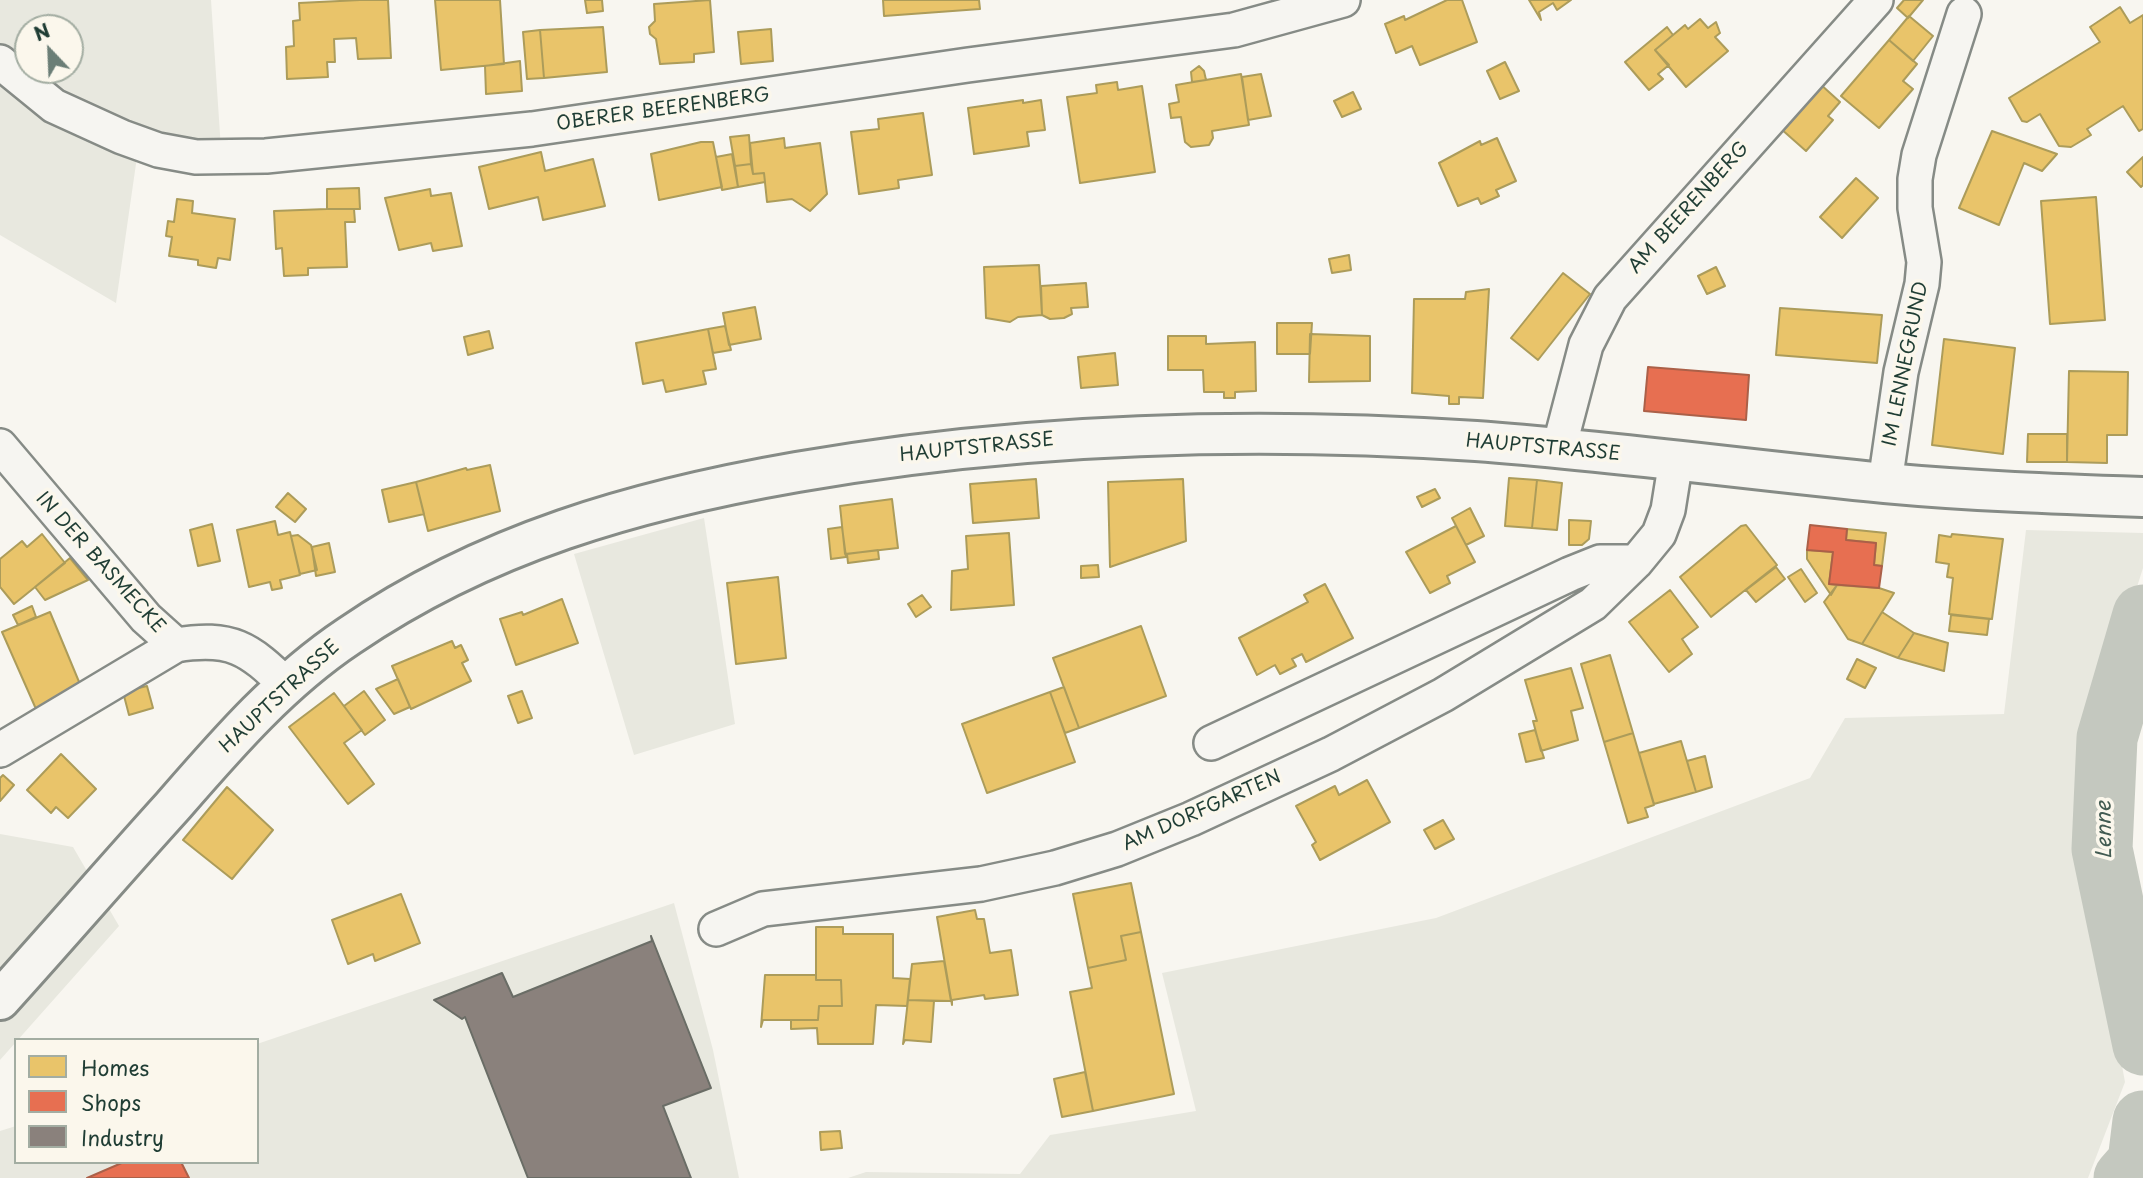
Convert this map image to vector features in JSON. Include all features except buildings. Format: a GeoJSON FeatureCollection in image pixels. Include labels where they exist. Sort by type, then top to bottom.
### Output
{"type":"FeatureCollection","features":[{"type":"Feature","properties":{"kind":"main road","name":"HAUPTSTRASSE"},"geometry":{"type":"LineString","coordinates":[[0,1000],[240,730],[343,639],[412,596],[501,551],[599,516],[750,480],[902,454],[1062,439],[1257,434],[1472,441],[1885,483],[2125,496]]}},
{"type":"Feature","properties":{"kind":"street","name":"OBERER BEERENBERG"},"geometry":{"type":"LineString","coordinates":[[0,62],[54,106],[158,150],[196,157],[266,156],[336,152],[532,130],[968,65],[1234,30],[1343,0]]}},
{"type":"Feature","properties":{"kind":"street","name":"AM BEERENBERG"},"geometry":{"type":"LineString","coordinates":[[1559,448],[1586,345],[1610,298],[1876,0]]}},
{"type":"Feature","properties":{"kind":"street","name":"IM LENNEGRUND"},"geometry":{"type":"LineString","coordinates":[[1885,483],[1901,372],[1922,284],[1924,262],[1915,208],[1915,179],[1919,155],[1960,28]]}},
{"type":"Feature","properties":{"kind":"street","name":"IN DER BASMECKE"},"geometry":{"type":"LineString","coordinates":[[0,446],[146,618],[176,645],[201,641],[230,644],[260,659],[287,686]]}},
{"type":"Feature","properties":{"kind":"street","name":"AM DORFGARTEN"},"geometry":{"type":"LineString","coordinates":[[716,929],[763,909],[981,884],[1055,868],[1117,849],[1331,754],[1443,695],[1593,604],[1636,562],[1658,534],[1668,510],[1676,460]]}},
{"type":"Feature","properties":{"kind":"street"},"geometry":{"type":"LineString","coordinates":[[1211,743],[1570,573],[1600,562],[1636,562]]}},
{"type":"Feature","properties":{"kind":"street"},"geometry":{"type":"LineString","coordinates":[[0,750],[176,645]]}},
{"type":"Feature","properties":{"kind":"shaded area"},"geometry":{"type":"Polygon","coordinates":[[[0,0],[211,0],[221,149],[138,150],[116,303],[0,235],[0,0]]]}},
{"type":"Feature","properties":{"kind":"shaded area"},"geometry":{"type":"Polygon","coordinates":[[[704,518],[735,724],[634,755],[574,554],[704,518]]]}},
{"type":"Feature","properties":{"kind":"shaded area"},"geometry":{"type":"Polygon","coordinates":[[[2026,530],[2143,533],[2143,568],[2093,726],[2083,852],[2125,1082],[2088,1178],[848,1178],[866,1172],[1020,1174],[1050,1135],[1196,1111],[1162,973],[1436,918],[1810,778],[1845,718],[2004,714],[2026,530]]]}},
{"type":"Feature","properties":{"kind":"shaded area"},"geometry":{"type":"Polygon","coordinates":[[[0,834],[73,847],[119,926],[20,1038],[14,1038],[14,1044],[0,1060],[0,834]]]}},
{"type":"Feature","properties":{"kind":"shaded area"},"geometry":{"type":"Polygon","coordinates":[[[674,903],[713,1050],[739,1178],[0,1178],[0,1131],[14,1127],[14,1164],[259,1164],[259,1043],[674,903]]]}},
{"type":"Feature","properties":{"kind":"waterway","name":"Lenne"},"geometry":{"type":"LineString","coordinates":[[2143,615],[2107,738],[2102,849],[2143,1045]]}},
{"type":"Feature","properties":{"kind":"waterway","name":"Lenne"},"geometry":{"type":"LineString","coordinates":[[2124,1178],[2138,1162],[2143,1121]]}}]}
